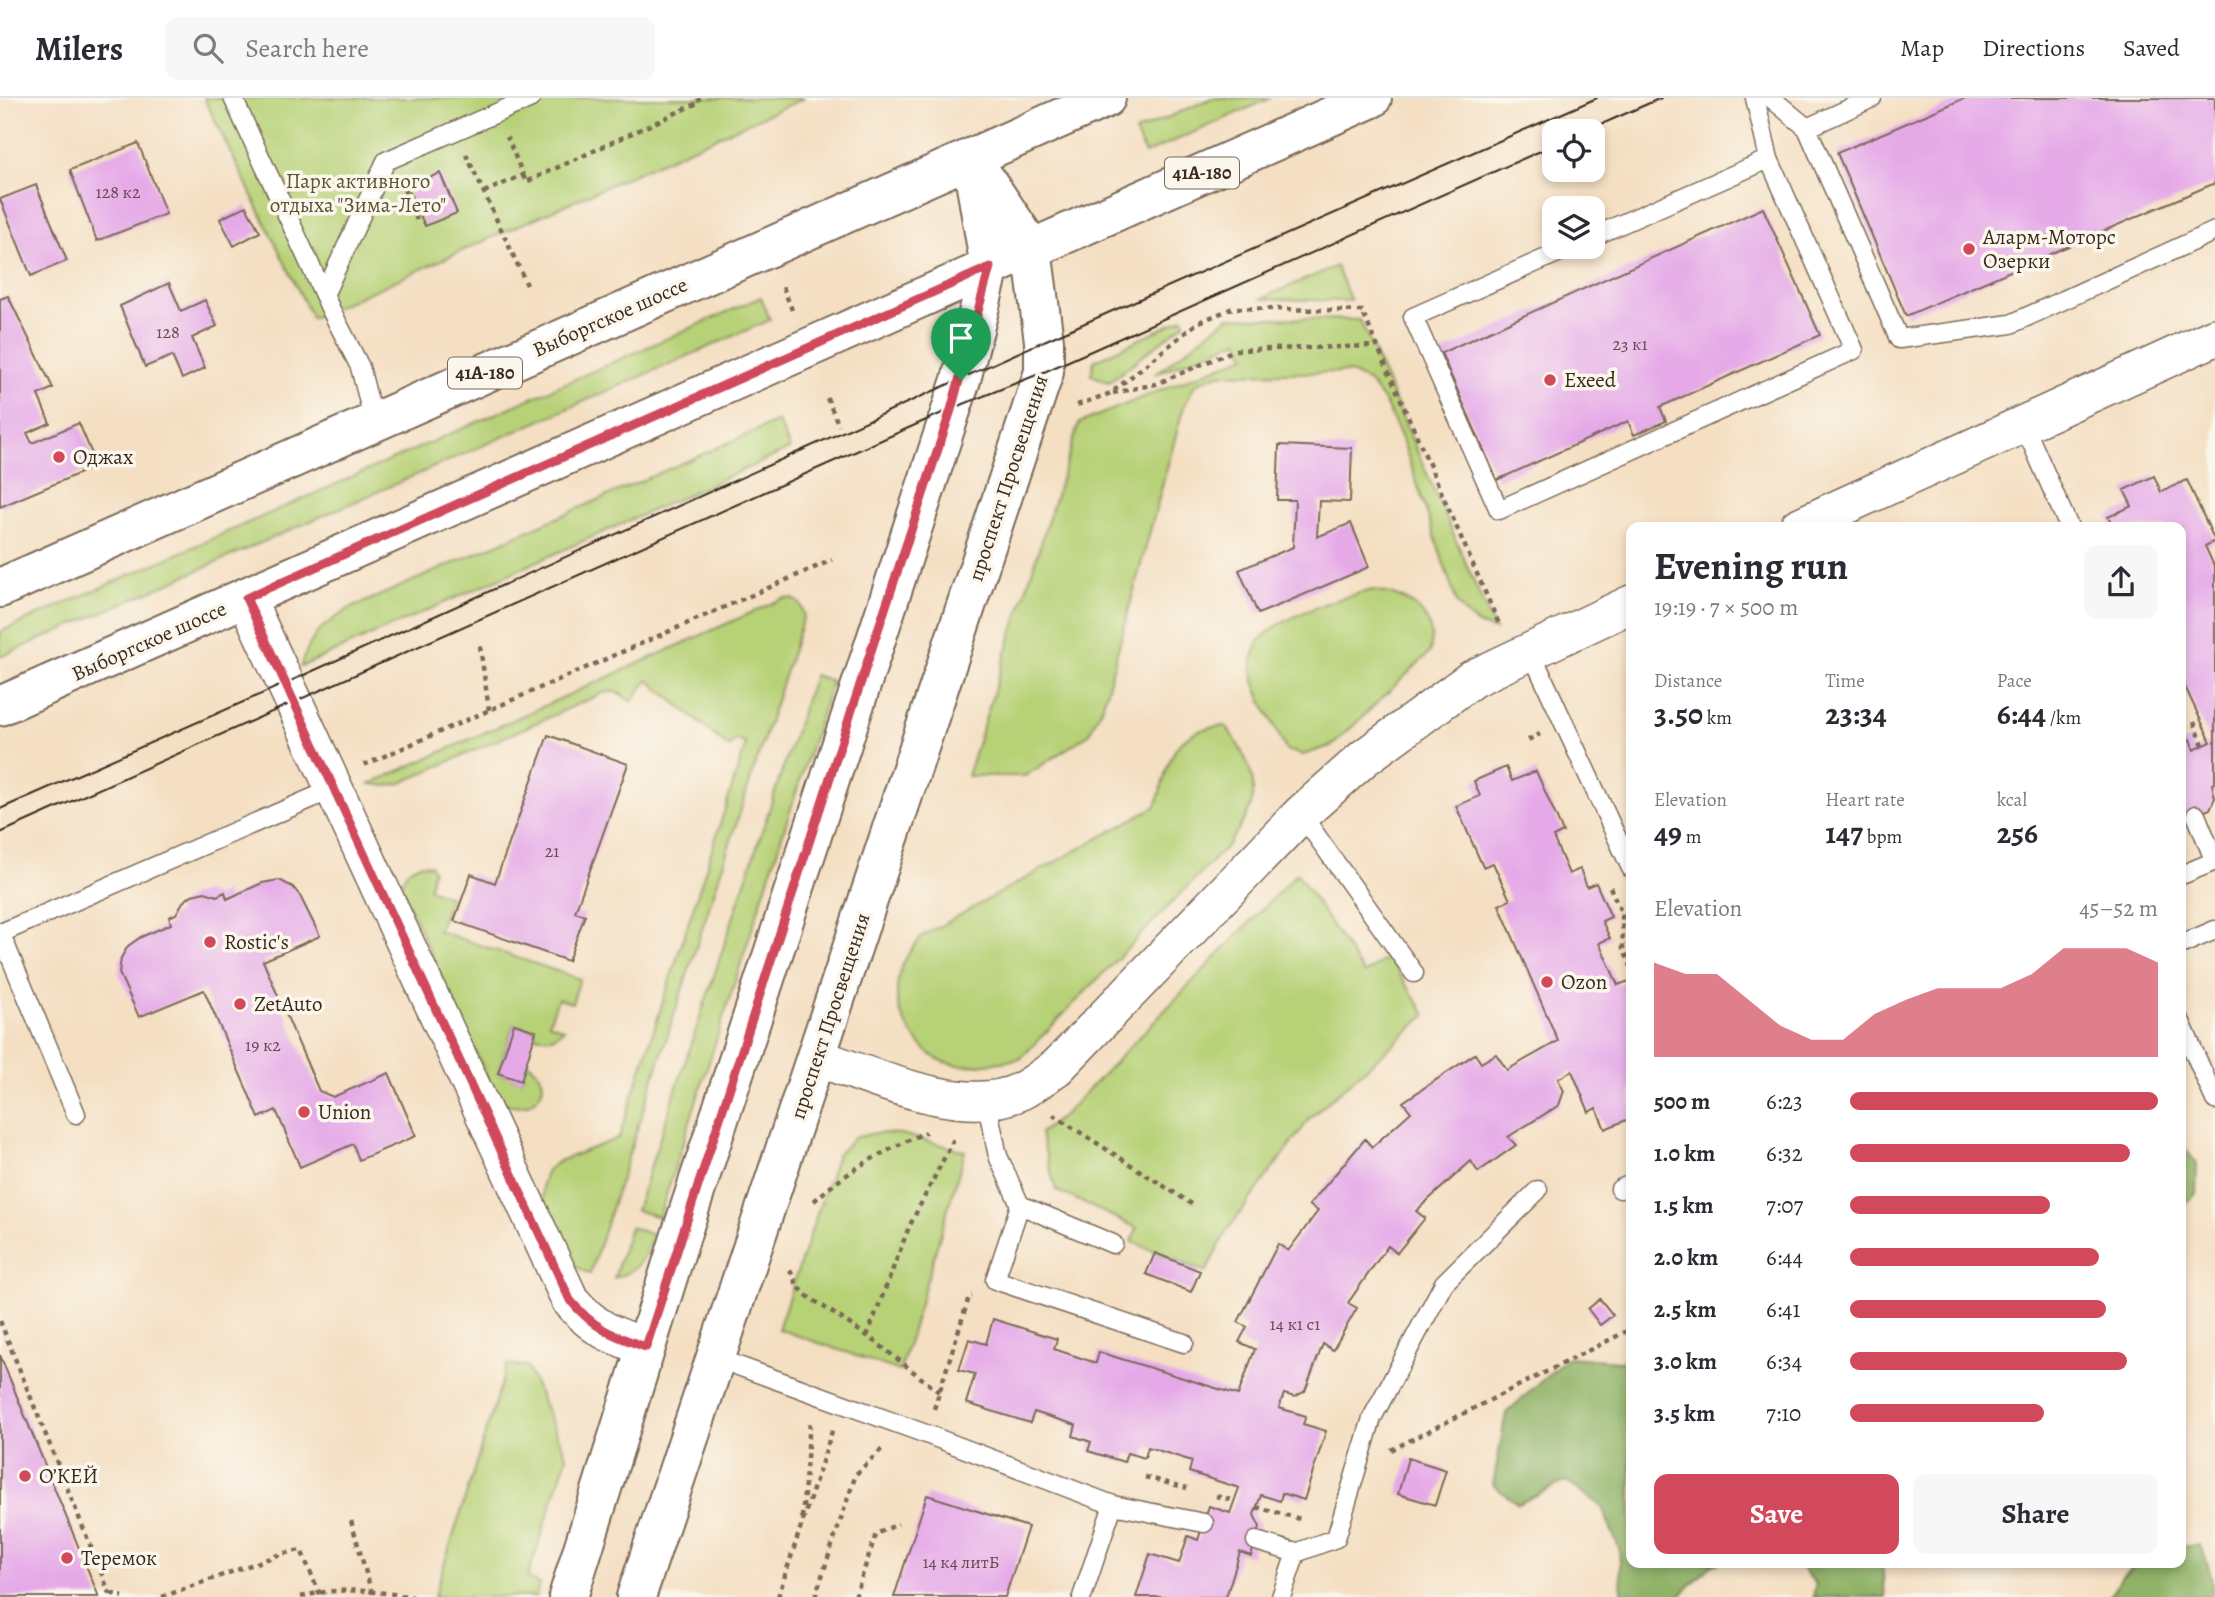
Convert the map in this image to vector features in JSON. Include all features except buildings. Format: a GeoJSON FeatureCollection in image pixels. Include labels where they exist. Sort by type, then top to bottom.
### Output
{"type":"FeatureCollection","features":[{"type":"Feature","properties":{"kind":"main road","name":"Выборгское шоссе"},"geometry":{"type":"LineString","coordinates":[[0,588],[1106,98]]}},
{"type":"Feature","properties":{"kind":"main road","name":"Выборгское шоссе"},"geometry":{"type":"LineString","coordinates":[[0,706],[1372,98]]}},
{"type":"Feature","properties":{"kind":"main road","name":"проспект Просвещения"},"geometry":{"type":"LineString","coordinates":[[636,1597],[1044,372],[1044,341],[1032,249],[971,158]]}},
{"type":"Feature","properties":{"kind":"main road"},"geometry":{"type":"LineString","coordinates":[[568,1597],[646,1347],[958,390],[990,267],[971,158]]}},
{"type":"Feature","properties":{"kind":"street"},"geometry":{"type":"LineString","coordinates":[[1809,522],[2215,337]]}},
{"type":"Feature","properties":{"kind":"street"},"geometry":{"type":"LineString","coordinates":[[246,598],[570,1300],[582,1315],[607,1334],[646,1347]]}},
{"type":"Feature","properties":{"kind":"street"},"geometry":{"type":"LineString","coordinates":[[816,1058],[946,1099],[986,1100],[1019,1092],[1057,1067],[1301,814],[1364,758],[1472,679],[1626,606]]}},
{"type":"Feature","properties":{"kind":"lane"},"geometry":{"type":"LineString","coordinates":[[233,98],[360,367],[374,422]]}},
{"type":"Feature","properties":{"kind":"lane"},"geometry":{"type":"LineString","coordinates":[[325,293],[386,161],[531,98]]}},
{"type":"Feature","properties":{"kind":"lane"},"geometry":{"type":"LineString","coordinates":[[1545,259],[1413,317],[1499,510],[1854,350],[1769,159],[1755,98]]}},
{"type":"Feature","properties":{"kind":"lane"},"geometry":{"type":"LineString","coordinates":[[1772,98],[1807,128],[1899,339],[2011,324],[2215,232]]}},
{"type":"Feature","properties":{"kind":"lane"},"geometry":{"type":"LineString","coordinates":[[1807,128],[1872,98]]}},
{"type":"Feature","properties":{"kind":"lane"},"geometry":{"type":"LineString","coordinates":[[1605,231],[1769,159]]}},
{"type":"Feature","properties":{"kind":"lane"},"geometry":{"type":"LineString","coordinates":[[2023,423],[2067,522]]}},
{"type":"Feature","properties":{"kind":"lane"},"geometry":{"type":"LineString","coordinates":[[1522,654],[1626,859]]}},
{"type":"Feature","properties":{"kind":"lane"},"geometry":{"type":"LineString","coordinates":[[76,1114],[1,932],[330,785]]}},
{"type":"Feature","properties":{"kind":"lane"},"geometry":{"type":"LineString","coordinates":[[1301,814],[1414,973]]}},
{"type":"Feature","properties":{"kind":"lane"},"geometry":{"type":"LineString","coordinates":[[2186,873],[2215,861],[2196,815]]}},
{"type":"Feature","properties":{"kind":"lane"},"geometry":{"type":"LineString","coordinates":[[2186,942],[2215,930]]}},
{"type":"Feature","properties":{"kind":"lane"},"geometry":{"type":"LineString","coordinates":[[2186,1034],[2215,1100]]}},
{"type":"Feature","properties":{"kind":"lane"},"geometry":{"type":"LineString","coordinates":[[986,1100],[998,1156],[1020,1205],[995,1279],[1184,1343]]}},
{"type":"Feature","properties":{"kind":"lane"},"geometry":{"type":"LineString","coordinates":[[1256,1541],[1296,1553],[1336,1538],[1372,1418],[1444,1283],[1538,1190]]}},
{"type":"Feature","properties":{"kind":"lane"},"geometry":{"type":"LineString","coordinates":[[1020,1205],[1113,1244]]}},
{"type":"Feature","properties":{"kind":"lane"},"geometry":{"type":"LineString","coordinates":[[716,1359],[907,1427],[1113,1505],[1204,1523]]}},
{"type":"Feature","properties":{"kind":"lane"},"geometry":{"type":"LineString","coordinates":[[1082,1597],[1113,1505]]}},
{"type":"Feature","properties":{"kind":"lane"},"geometry":{"type":"LineString","coordinates":[[1281,1597],[1296,1553]]}},
{"type":"Feature","properties":{"kind":"path"},"geometry":{"type":"LineString","coordinates":[[496,113],[526,182],[700,102],[698,98]]}},
{"type":"Feature","properties":{"kind":"path"},"geometry":{"type":"LineString","coordinates":[[456,131],[527,285]]}},
{"type":"Feature","properties":{"kind":"path"},"geometry":{"type":"LineString","coordinates":[[484,192],[523,175]]}},
{"type":"Feature","properties":{"kind":"path"},"geometry":{"type":"LineString","coordinates":[[783,287],[792,310]]}},
{"type":"Feature","properties":{"kind":"path"},"geometry":{"type":"LineString","coordinates":[[1111,393],[1197,323],[1233,308],[1362,312],[1522,654]]}},
{"type":"Feature","properties":{"kind":"path"},"geometry":{"type":"LineString","coordinates":[[1077,405],[1111,393],[1156,384],[1236,350],[1377,346]]}},
{"type":"Feature","properties":{"kind":"path"},"geometry":{"type":"LineString","coordinates":[[827,398],[839,426]]}},
{"type":"Feature","properties":{"kind":"path"},"geometry":{"type":"LineString","coordinates":[[330,785],[489,710],[832,560]]}},
{"type":"Feature","properties":{"kind":"path"},"geometry":{"type":"LineString","coordinates":[[480,646],[489,710]]}},
{"type":"Feature","properties":{"kind":"path"},"geometry":{"type":"LineString","coordinates":[[2193,722],[2203,746]]}},
{"type":"Feature","properties":{"kind":"path"},"geometry":{"type":"LineString","coordinates":[[1052,1115],[1195,1206]]}},
{"type":"Feature","properties":{"kind":"path"},"geometry":{"type":"LineString","coordinates":[[814,1200],[842,1176],[876,1155],[930,1130]]}},
{"type":"Feature","properties":{"kind":"path"},"geometry":{"type":"LineString","coordinates":[[867,1336],[909,1227],[955,1137]]}},
{"type":"Feature","properties":{"kind":"path"},"geometry":{"type":"LineString","coordinates":[[790,1270],[797,1285],[806,1295],[867,1336],[939,1392]]}},
{"type":"Feature","properties":{"kind":"path"},"geometry":{"type":"LineString","coordinates":[[926,1434],[969,1297],[995,1279]]}},
{"type":"Feature","properties":{"kind":"path"},"geometry":{"type":"LineString","coordinates":[[0,1321],[110,1595],[123,1597]]}},
{"type":"Feature","properties":{"kind":"path"},"geometry":{"type":"LineString","coordinates":[[1359,1459],[1398,1448],[1626,1331]]}},
{"type":"Feature","properties":{"kind":"path"},"geometry":{"type":"LineString","coordinates":[[801,1526],[813,1393]]}},
{"type":"Feature","properties":{"kind":"path"},"geometry":{"type":"LineString","coordinates":[[778,1597],[841,1404]]}},
{"type":"Feature","properties":{"kind":"path"},"geometry":{"type":"LineString","coordinates":[[815,1597],[856,1474],[907,1427]]}},
{"type":"Feature","properties":{"kind":"path"},"geometry":{"type":"LineString","coordinates":[[1256,1507],[1338,1530]]}},
{"type":"Feature","properties":{"kind":"path"},"geometry":{"type":"LineString","coordinates":[[351,1521],[373,1597]]}},
{"type":"Feature","properties":{"kind":"path"},"geometry":{"type":"LineString","coordinates":[[855,1597],[876,1534],[898,1524]]}},
{"type":"Feature","properties":{"kind":"path"},"geometry":{"type":"LineString","coordinates":[[162,1597],[281,1554],[301,1550],[320,1594]]}},
{"type":"Feature","properties":{"kind":"path"},"geometry":{"type":"LineString","coordinates":[[301,1597],[372,1590],[413,1597]]}},
{"type":"Feature","properties":{"kind":"green space","name":"Парк активного отдыха \"Зима-Лето\""},"geometry":{"type":"Polygon","coordinates":[[[204,98],[804,98],[312,318],[204,98]]]}},
{"type":"Feature","properties":{"kind":"green space"},"geometry":{"type":"Polygon","coordinates":[[[1212,98],[1271,98],[1145,154],[1135,132],[1212,98]]]}},
{"type":"Feature","properties":{"kind":"green space"},"geometry":{"type":"Polygon","coordinates":[[[1336,266],[1351,301],[1260,299],[1336,266]]]}},
{"type":"Feature","properties":{"kind":"green space"},"geometry":{"type":"Polygon","coordinates":[[[761,297],[770,320],[0,657],[0,632],[761,297]]]}},
{"type":"Feature","properties":{"kind":"green space"},"geometry":{"type":"Polygon","coordinates":[[[1229,317],[1360,320],[1495,630],[1473,621],[1457,603],[1401,436],[1385,403],[1369,382],[1349,372],[1218,374],[1195,384],[1183,409],[1103,705],[1089,734],[1025,776],[967,776],[1079,423],[1246,356],[1239,340],[1155,374],[1229,317]]]}},
{"type":"Feature","properties":{"kind":"green space"},"geometry":{"type":"Polygon","coordinates":[[[1183,318],[1185,323],[1109,382],[1091,375],[1094,361],[1183,318]]]}},
{"type":"Feature","properties":{"kind":"green space"},"geometry":{"type":"Polygon","coordinates":[[[778,421],[790,449],[300,667],[318,632],[349,609],[778,421]]]}},
{"type":"Feature","properties":{"kind":"green space"},"geometry":{"type":"Polygon","coordinates":[[[1373,590],[1397,597],[1417,608],[1429,626],[1430,652],[1333,745],[1303,755],[1286,750],[1254,679],[1252,663],[1258,642],[1269,631],[1297,616],[1329,602],[1373,590]]]}},
{"type":"Feature","properties":{"kind":"green space"},"geometry":{"type":"Polygon","coordinates":[[[784,598],[798,602],[804,615],[590,1274],[567,1258],[543,1201],[542,1184],[547,1170],[559,1161],[619,1138],[746,744],[736,739],[729,747],[648,680],[631,702],[618,693],[603,693],[401,783],[388,786],[370,784],[784,598]]]}},
{"type":"Feature","properties":{"kind":"green space"},"geometry":{"type":"Polygon","coordinates":[[[814,675],[832,681],[659,1217],[636,1210],[814,675]]]}},
{"type":"Feature","properties":{"kind":"green space"},"geometry":{"type":"Polygon","coordinates":[[[1226,726],[1249,767],[1253,790],[1248,813],[1227,846],[1020,1059],[963,1065],[940,1060],[927,1051],[905,1022],[897,996],[900,971],[914,946],[924,935],[1156,806],[1170,761],[1183,740],[1207,728],[1226,726]]]}},
{"type":"Feature","properties":{"kind":"green space"},"geometry":{"type":"Polygon","coordinates":[[[420,864],[430,865],[433,870],[429,889],[450,897],[438,931],[580,979],[572,1003],[558,999],[549,1023],[564,1029],[557,1034],[551,1037],[535,1036],[536,1031],[514,1024],[498,1073],[521,1080],[526,1062],[537,1071],[542,1080],[542,1089],[538,1097],[531,1102],[509,1105],[497,1099],[401,888],[406,873],[420,864]]]}},
{"type":"Feature","properties":{"kind":"green space"},"geometry":{"type":"Polygon","coordinates":[[[1297,873],[1364,974],[1388,957],[1426,1015],[1311,1117],[1226,1232],[1206,1272],[1132,1242],[1137,1228],[1056,1190],[1040,1133],[1063,1116],[1297,873]]]}},
{"type":"Feature","properties":{"kind":"green space"},"geometry":{"type":"Polygon","coordinates":[[[875,1133],[901,1134],[965,1151],[900,1371],[778,1329],[837,1155],[854,1138],[875,1133]]]}},
{"type":"Feature","properties":{"kind":"green space"},"geometry":{"type":"Polygon","coordinates":[[[2186,1150],[2197,1164],[2196,1194],[2186,1202],[2186,1150]]]}},
{"type":"Feature","properties":{"kind":"green space"},"geometry":{"type":"Polygon","coordinates":[[[630,1227],[653,1235],[640,1263],[614,1278],[630,1227]]]}},
{"type":"Feature","properties":{"kind":"green space"},"geometry":{"type":"Polygon","coordinates":[[[1568,1357],[1626,1362],[1626,1568],[1709,1568],[1678,1597],[1628,1597],[1622,1592],[1619,1548],[1602,1507],[1566,1481],[1518,1504],[1493,1485],[1506,1413],[1568,1357]]]}},
{"type":"Feature","properties":{"kind":"green space"},"geometry":{"type":"Polygon","coordinates":[[[507,1365],[527,1366],[567,1457],[527,1579],[540,1584],[535,1597],[434,1597],[507,1365]]]}},
{"type":"Feature","properties":{"kind":"green space"},"geometry":{"type":"Polygon","coordinates":[[[2200,1545],[2211,1578],[2211,1597],[2109,1597],[2122,1577],[2134,1568],[2186,1568],[2186,1546],[2200,1545]]]}},
{"type":"Feature","properties":{"kind":"green space"},"geometry":{"type":"Polygon","coordinates":[[[1802,1568],[1882,1568],[1885,1597],[1813,1597],[1816,1584],[1802,1568]]]}},
{"type":"Feature","properties":{"kind":"tram line"},"geometry":{"type":"LineString","coordinates":[[0,809],[284,684],[1044,341],[1597,98]]}},
{"type":"Feature","properties":{"kind":"tram line"},"geometry":{"type":"LineString","coordinates":[[1605,123],[1661,98]]}},
{"type":"Feature","properties":{"kind":"tram line"},"geometry":{"type":"LineString","coordinates":[[0,833],[951,409],[1044,372],[1542,150]]}},
{"type":"Feature","properties":{"kind":"place","name":"Аларм-Моторс Озерки"},"geometry":{"type":"Point","coordinates":[1969,249]}},
{"type":"Feature","properties":{"kind":"place","name":"Exeed"},"geometry":{"type":"Point","coordinates":[1550,380]}},
{"type":"Feature","properties":{"kind":"place","name":"Оджах"},"geometry":{"type":"Point","coordinates":[59,457]}},
{"type":"Feature","properties":{"kind":"place","name":"Rostic's"},"geometry":{"type":"Point","coordinates":[210,942]}},
{"type":"Feature","properties":{"kind":"place","name":"Ozon"},"geometry":{"type":"Point","coordinates":[1547,982]}},
{"type":"Feature","properties":{"kind":"place","name":"ZetAuto"},"geometry":{"type":"Point","coordinates":[240,1004]}},
{"type":"Feature","properties":{"kind":"place","name":"Union"},"geometry":{"type":"Point","coordinates":[304,1112]}},
{"type":"Feature","properties":{"kind":"place","name":"О’КЕЙ"},"geometry":{"type":"Point","coordinates":[25,1476]}},
{"type":"Feature","properties":{"kind":"place","name":"Теремок"},"geometry":{"type":"Point","coordinates":[67,1558]}},
{"type":"Feature","properties":{"kind":"route"},"geometry":{"type":"LineString","coordinates":[[990,267],[961,380],[646,1347],[607,1334],[582,1315],[570,1300],[293,705],[246,598],[990,267]]}}]}
